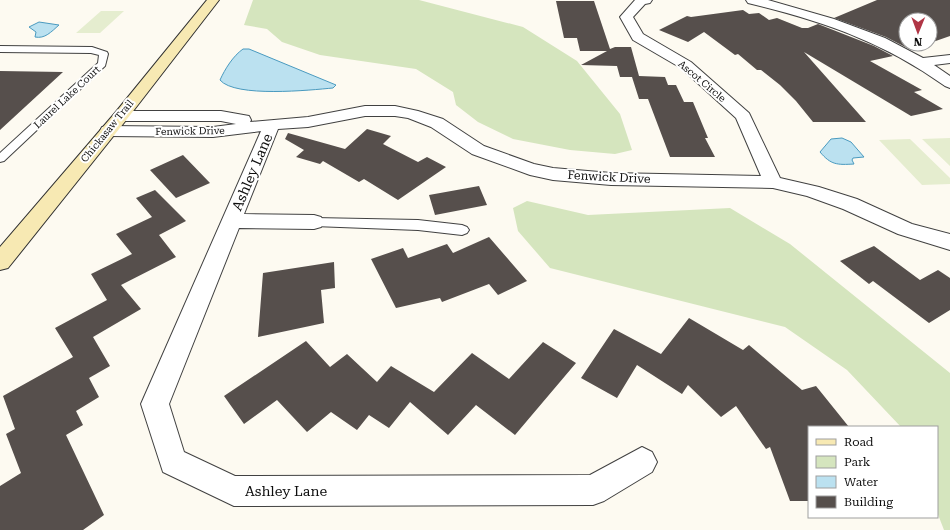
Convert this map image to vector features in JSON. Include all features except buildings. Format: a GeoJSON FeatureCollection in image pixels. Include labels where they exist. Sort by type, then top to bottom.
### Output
{"type":"FeatureCollection","features":[{"type":"Feature","properties":{"kind":"street","name":"Chickasaw Trail"},"geometry":{"type":"LineString","coordinates":[[0,262],[121,116],[213,0]]}},
{"type":"Feature","properties":{"kind":"street","name":"Ascot Circle"},"geometry":{"type":"LineString","coordinates":[[642,0],[626,17],[638,37],[686,65],[743,116],[773,182]]}},
{"type":"Feature","properties":{"kind":"street"},"geometry":{"type":"LineString","coordinates":[[752,0],[798,10],[841,25],[884,44],[921,63],[950,83]]}},
{"type":"Feature","properties":{"kind":"street"},"geometry":{"type":"LineString","coordinates":[[921,63],[950,59]]}},
{"type":"Feature","properties":{"kind":"street","name":"Fenwick Drive"},"geometry":{"type":"LineString","coordinates":[[108,131],[213,132],[272,124],[308,122],[365,111],[395,111],[412,114],[437,123],[489,156],[530,169],[553,174],[611,179],[773,182],[812,191],[850,204],[905,229],[950,242]]}},
{"type":"Feature","properties":{"kind":"street","name":"Fenwick Drive"},"geometry":{"type":"LineString","coordinates":[[121,116],[221,116],[272,124]]}},
{"type":"Feature","properties":{"kind":"street","name":"Ashley Lane"},"geometry":{"type":"LineString","coordinates":[[272,124],[155,404],[173,462],[234,491],[593,490],[642,462]]}},
{"type":"Feature","properties":{"kind":"street"},"geometry":{"type":"LineString","coordinates":[[231,221],[314,222]]}},
{"type":"Feature","properties":{"kind":"lane","name":"Laurel Lake Court"},"geometry":{"type":"LineString","coordinates":[[0,49],[92,50],[104,54],[102,64],[0,159]]}},
{"type":"Feature","properties":{"kind":"lane"},"geometry":{"type":"LineString","coordinates":[[314,222],[418,225],[462,230]]}},
{"type":"Feature","properties":{"kind":"green space"},"geometry":{"type":"Polygon","coordinates":[[[253,0],[419,0],[523,27],[577,61],[620,114],[632,150],[615,154],[570,150],[513,139],[478,122],[456,105],[453,92],[416,69],[320,55],[282,42],[267,29],[244,25],[253,0]]]}},
{"type":"Feature","properties":{"kind":"green space"},"geometry":{"type":"Polygon","coordinates":[[[101,11],[124,11],[100,33],[76,33],[101,11]]]}},
{"type":"Feature","properties":{"kind":"green space"},"geometry":{"type":"Polygon","coordinates":[[[950,138],[950,166],[922,139],[950,138]]]}},
{"type":"Feature","properties":{"kind":"green space"},"geometry":{"type":"Polygon","coordinates":[[[910,139],[950,178],[950,184],[922,185],[879,140],[910,139]]]}},
{"type":"Feature","properties":{"kind":"green space"},"geometry":{"type":"Polygon","coordinates":[[[527,201],[588,215],[730,208],[790,244],[950,373],[950,530],[944,530],[938,515],[938,426],[900,426],[847,370],[785,327],[550,268],[518,231],[513,208],[527,201]]]}},
{"type":"Feature","properties":{"kind":"water"},"geometry":{"type":"Polygon","coordinates":[[[39,22],[59,25],[45,36],[35,37],[36,32],[29,27],[39,22]]]}},
{"type":"Feature","properties":{"kind":"water"},"geometry":{"type":"Polygon","coordinates":[[[243,49],[249,49],[336,85],[333,88],[274,92],[241,89],[228,86],[220,80],[230,63],[243,49]]]}},
{"type":"Feature","properties":{"kind":"water"},"geometry":{"type":"Polygon","coordinates":[[[842,138],[851,142],[864,157],[853,158],[852,160],[854,164],[839,164],[831,162],[820,152],[831,139],[842,138]]]}}]}
